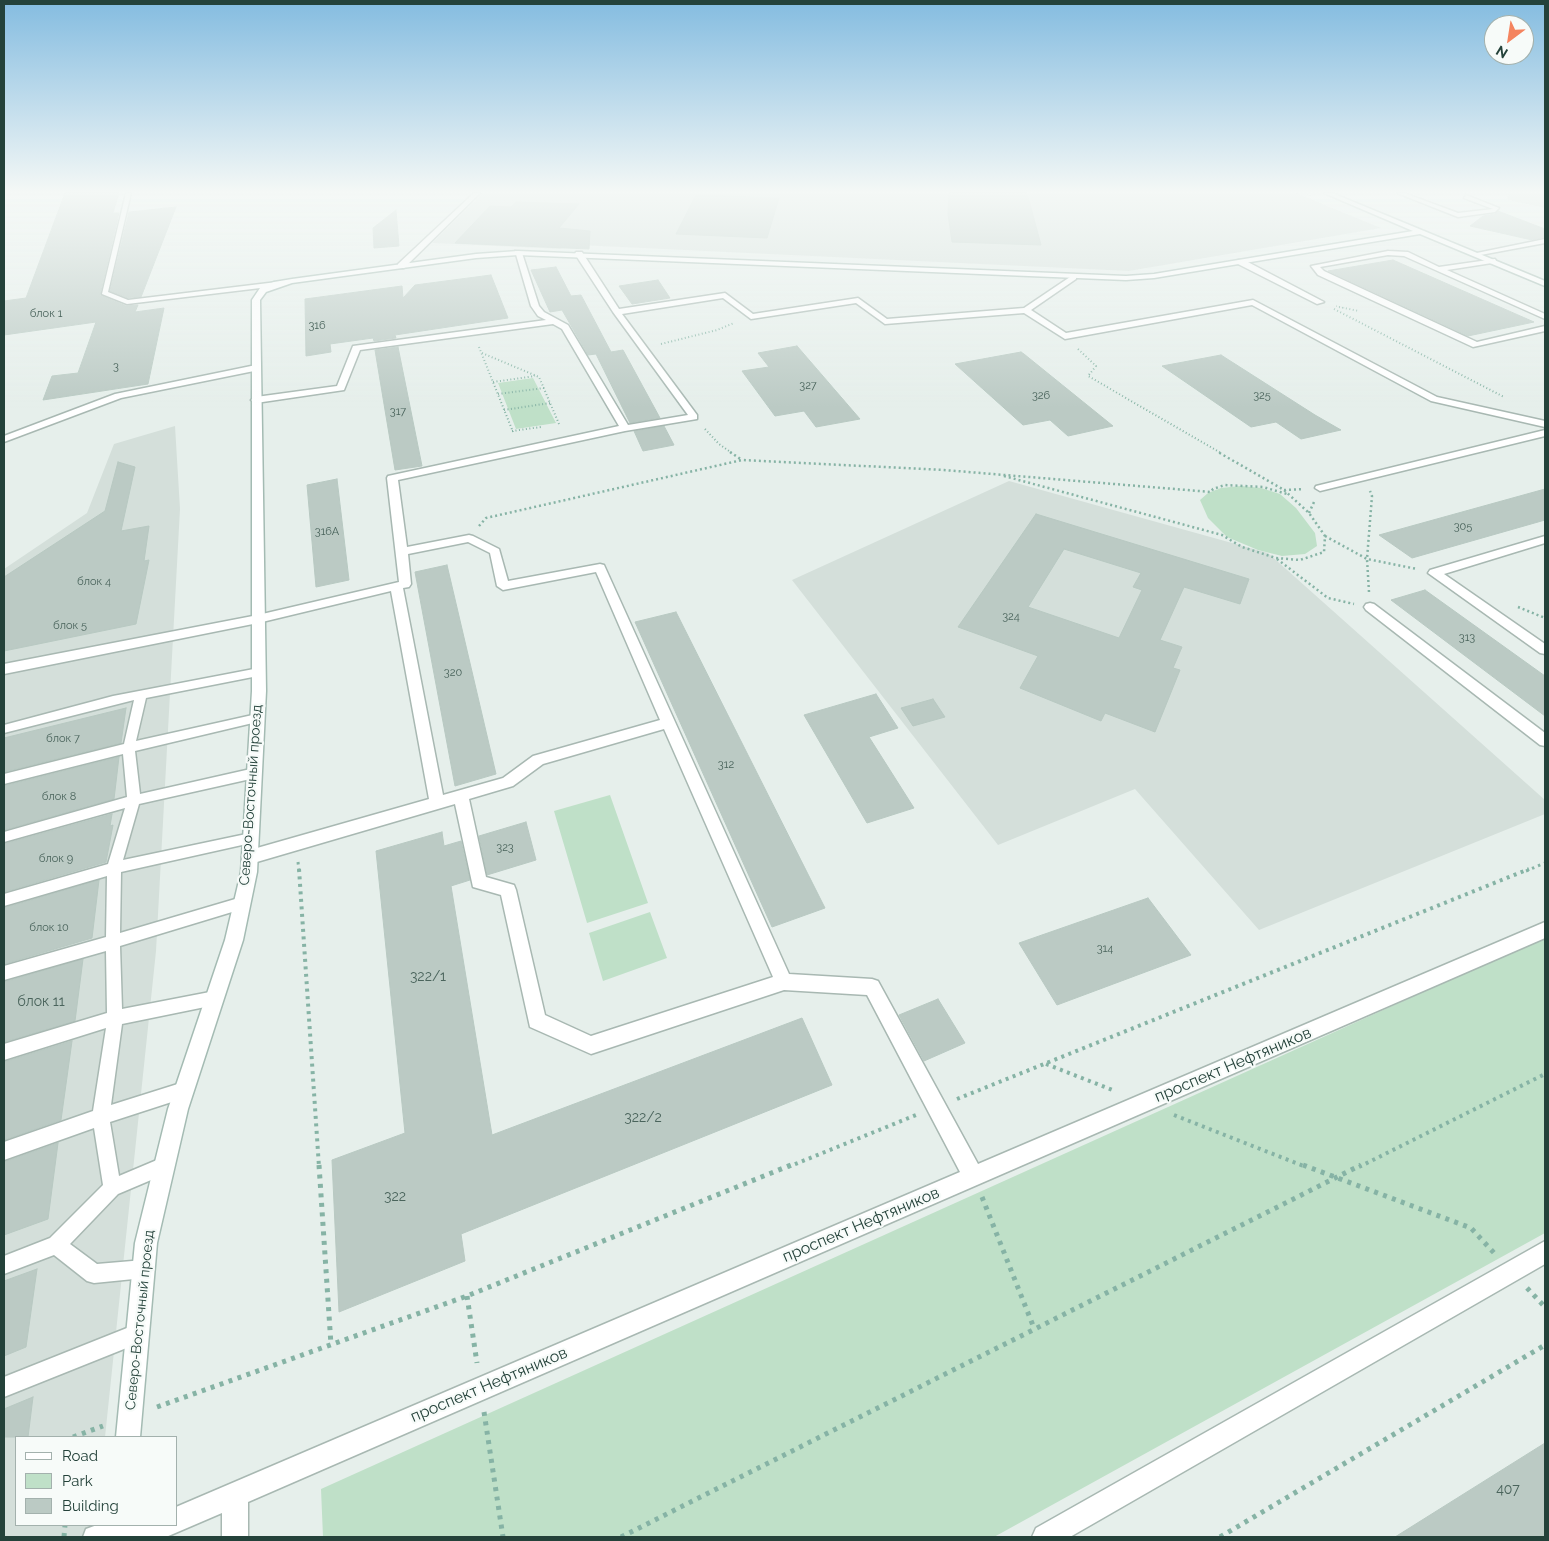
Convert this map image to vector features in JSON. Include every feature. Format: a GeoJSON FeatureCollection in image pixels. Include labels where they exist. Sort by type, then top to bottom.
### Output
{"type":"FeatureCollection","features":[{"type":"Feature","properties":{"kind":"street"},"geometry":{"type":"LineString","coordinates":[[270,287],[411,265]]}},
{"type":"Feature","properties":{"kind":"street"},"geometry":{"type":"LineString","coordinates":[[522,265],[535,306],[541,314],[565,327],[625,428]]}},
{"type":"Feature","properties":{"kind":"street"},"geometry":{"type":"LineString","coordinates":[[4,669],[258,618],[405,584],[392,478],[625,428],[694,417],[617,312],[587,265]]}},
{"type":"Feature","properties":{"kind":"street"},"geometry":{"type":"LineString","coordinates":[[814,265],[1126,278],[1154,276],[1223,265]]}},
{"type":"Feature","properties":{"kind":"street"},"geometry":{"type":"LineString","coordinates":[[1247,265],[1320,302]]}},
{"type":"Feature","properties":{"kind":"street"},"geometry":{"type":"LineString","coordinates":[[1321,265],[1315,266],[1321,272],[1476,345],[1545,329]]}},
{"type":"Feature","properties":{"kind":"street"},"geometry":{"type":"LineString","coordinates":[[1429,265],[1545,317]]}},
{"type":"Feature","properties":{"kind":"street"},"geometry":{"type":"LineString","coordinates":[[1438,269],[1466,265]]}},
{"type":"Feature","properties":{"kind":"street"},"geometry":{"type":"LineString","coordinates":[[1501,265],[1545,284]]}},
{"type":"Feature","properties":{"kind":"street"},"geometry":{"type":"LineString","coordinates":[[617,312],[725,295],[751,316],[858,300],[885,322],[1026,310],[1073,277]]}},
{"type":"Feature","properties":{"kind":"street","name":"Северо-Восточный проезд"},"geometry":{"type":"LineString","coordinates":[[128,1436],[146,1243],[184,1090],[234,940],[249,872],[259,672],[256,300],[270,287]]}},
{"type":"Feature","properties":{"kind":"street"},"geometry":{"type":"LineString","coordinates":[[1026,310],[1065,336],[1253,302],[1434,399],[1545,424]]}},
{"type":"Feature","properties":{"kind":"street"},"geometry":{"type":"LineString","coordinates":[[256,400],[341,388],[356,348],[556,321]]}},
{"type":"Feature","properties":{"kind":"street"},"geometry":{"type":"LineString","coordinates":[[4,440],[118,396],[256,368]]}},
{"type":"Feature","properties":{"kind":"street"},"geometry":{"type":"LineString","coordinates":[[1320,488],[1545,433]]}},
{"type":"Feature","properties":{"kind":"street"},"geometry":{"type":"LineString","coordinates":[[402,552],[469,538],[495,551],[503,586],[600,568],[784,982]]}},
{"type":"Feature","properties":{"kind":"street"},"geometry":{"type":"LineString","coordinates":[[1434,572],[1545,539]]}},
{"type":"Feature","properties":{"kind":"street"},"geometry":{"type":"LineString","coordinates":[[1434,572],[1545,650]]}},
{"type":"Feature","properties":{"kind":"street"},"geometry":{"type":"LineString","coordinates":[[396,586],[437,803]]}},
{"type":"Feature","properties":{"kind":"street"},"geometry":{"type":"LineString","coordinates":[[1370,607],[1545,741]]}},
{"type":"Feature","properties":{"kind":"street"},"geometry":{"type":"LineString","coordinates":[[250,858],[508,782],[538,760],[668,723]]}},
{"type":"Feature","properties":{"kind":"street"},"geometry":{"type":"LineString","coordinates":[[461,796],[479,882],[508,890],[537,1021],[591,1045],[784,982],[872,987],[973,1176]]}},
{"type":"Feature","properties":{"kind":"street","name":"проспект Нефтяников"},"geometry":{"type":"LineString","coordinates":[[178,1519],[1545,930]]}},
{"type":"Feature","properties":{"kind":"street"},"geometry":{"type":"LineString","coordinates":[[1046,1537],[1545,1252]]}},
{"type":"Feature","properties":{"kind":"street"},"geometry":{"type":"LineString","coordinates":[[235,1494],[235,1537]]}},
{"type":"Feature","properties":{"kind":"street"},"geometry":{"type":"LineString","coordinates":[[123,1532],[158,1526]]}},
{"type":"Feature","properties":{"kind":"lane"},"geometry":{"type":"LineString","coordinates":[[111,265],[104,294],[128,302],[270,287]]}},
{"type":"Feature","properties":{"kind":"lane"},"geometry":{"type":"LineString","coordinates":[[4,729],[141,695],[259,672]]}},
{"type":"Feature","properties":{"kind":"lane"},"geometry":{"type":"LineString","coordinates":[[112,1188],[100,1117],[115,1018],[114,868],[134,800],[129,747],[141,695]]}},
{"type":"Feature","properties":{"kind":"lane"},"geometry":{"type":"LineString","coordinates":[[4,779],[129,747],[258,718]]}},
{"type":"Feature","properties":{"kind":"lane"},"geometry":{"type":"LineString","coordinates":[[4,837],[134,800],[254,773]]}},
{"type":"Feature","properties":{"kind":"lane"},"geometry":{"type":"LineString","coordinates":[[4,900],[114,868],[251,838]]}},
{"type":"Feature","properties":{"kind":"lane"},"geometry":{"type":"LineString","coordinates":[[4,973],[242,903]]}},
{"type":"Feature","properties":{"kind":"lane"},"geometry":{"type":"LineString","coordinates":[[4,1052],[115,1018],[214,998]]}},
{"type":"Feature","properties":{"kind":"lane"},"geometry":{"type":"LineString","coordinates":[[4,1151],[184,1090]]}},
{"type":"Feature","properties":{"kind":"lane"},"geometry":{"type":"LineString","coordinates":[[4,1265],[56,1245],[112,1188],[164,1166]]}},
{"type":"Feature","properties":{"kind":"lane"},"geometry":{"type":"LineString","coordinates":[[56,1245],[94,1274],[144,1269]]}},
{"type":"Feature","properties":{"kind":"lane"},"geometry":{"type":"LineString","coordinates":[[4,1387],[137,1334]]}},
{"type":"Feature","properties":{"kind":"lane"},"geometry":{"type":"LineString","coordinates":[[94,1537],[123,1532]]}},
{"type":"Feature","properties":{"kind":"path"},"geometry":{"type":"LineString","coordinates":[[1320,302],[1363,312]]}},
{"type":"Feature","properties":{"kind":"path"},"geometry":{"type":"LineString","coordinates":[[1320,302],[1511,400]]}},
{"type":"Feature","properties":{"kind":"path"},"geometry":{"type":"LineString","coordinates":[[644,348],[717,330],[751,316]]}},
{"type":"Feature","properties":{"kind":"path"},"geometry":{"type":"LineString","coordinates":[[474,332],[520,451]]}},
{"type":"Feature","properties":{"kind":"path"},"geometry":{"type":"LineString","coordinates":[[1065,336],[1096,366],[1088,376],[1287,494],[1309,513],[1324,536],[1366,559],[1434,572]]}},
{"type":"Feature","properties":{"kind":"path"},"geometry":{"type":"LineString","coordinates":[[482,353],[539,377],[560,424],[551,426]]}},
{"type":"Feature","properties":{"kind":"path"},"geometry":{"type":"LineString","coordinates":[[493,382],[536,376]]}},
{"type":"Feature","properties":{"kind":"path"},"geometry":{"type":"LineString","coordinates":[[498,394],[544,388]]}},
{"type":"Feature","properties":{"kind":"path"},"geometry":{"type":"LineString","coordinates":[[504,410],[550,403]]}},
{"type":"Feature","properties":{"kind":"path"},"geometry":{"type":"LineString","coordinates":[[694,417],[719,444],[742,460]]}},
{"type":"Feature","properties":{"kind":"path"},"geometry":{"type":"LineString","coordinates":[[512,431],[541,427]]}},
{"type":"Feature","properties":{"kind":"path"},"geometry":{"type":"LineString","coordinates":[[469,538],[486,518],[742,460],[996,474],[1211,492],[1225,485],[1262,487],[1287,494]]}},
{"type":"Feature","properties":{"kind":"path"},"geometry":{"type":"LineString","coordinates":[[996,474],[1222,535],[1242,547],[1276,558],[1300,560],[1324,552],[1324,536]]}},
{"type":"Feature","properties":{"kind":"path"},"geometry":{"type":"LineString","coordinates":[[1276,558],[1328,598],[1370,607],[1366,559],[1372,496],[1365,477]]}},
{"type":"Feature","properties":{"kind":"path"},"geometry":{"type":"LineString","coordinates":[[76,1436],[331,1345],[296,844]]}},
{"type":"Feature","properties":{"kind":"path"},"geometry":{"type":"LineString","coordinates":[[1045,1064],[1335,1178],[1471,1228],[1545,1308]]}},
{"type":"Feature","properties":{"kind":"path"},"geometry":{"type":"LineString","coordinates":[[621,1537],[1034,1328],[1545,1074]]}},
{"type":"Feature","properties":{"kind":"path"},"geometry":{"type":"LineString","coordinates":[[973,1176],[1034,1328]]}},
{"type":"Feature","properties":{"kind":"path"},"geometry":{"type":"LineString","coordinates":[[467,1296],[503,1537]]}},
{"type":"Feature","properties":{"kind":"path"},"geometry":{"type":"LineString","coordinates":[[1220,1537],[1545,1345]]}},
{"type":"Feature","properties":{"kind":"shaded area"},"geometry":{"type":"Polygon","coordinates":[[[1000,265],[1165,265],[1129,271],[1000,265]]]}},
{"type":"Feature","properties":{"kind":"shaded area"},"geometry":{"type":"Polygon","coordinates":[[[175,426],[180,509],[156,951],[105,1436],[15,1436],[15,1526],[96,1526],[95,1537],[4,1537],[4,569],[87,513],[114,444],[175,426]]]}},
{"type":"Feature","properties":{"kind":"shaded area"},"geometry":{"type":"Polygon","coordinates":[[[1009,481],[1268,553],[1545,800],[1545,814],[1259,930],[1135,789],[998,845],[792,580],[1009,481]]]}},
{"type":"Feature","properties":{"kind":"green space"},"geometry":{"type":"Polygon","coordinates":[[[533,378],[556,423],[516,429],[498,383],[533,378]]]}},
{"type":"Feature","properties":{"kind":"green space"},"geometry":{"type":"Polygon","coordinates":[[[1241,486],[1261,488],[1280,494],[1296,508],[1315,533],[1317,546],[1305,554],[1282,556],[1258,550],[1227,537],[1208,518],[1200,500],[1208,493],[1221,488],[1241,486]]]}},
{"type":"Feature","properties":{"kind":"green space"},"geometry":{"type":"Polygon","coordinates":[[[610,795],[648,903],[587,923],[554,811],[610,795]]]}},
{"type":"Feature","properties":{"kind":"green space"},"geometry":{"type":"Polygon","coordinates":[[[650,912],[667,958],[603,981],[589,933],[650,912]]]}},
{"type":"Feature","properties":{"kind":"green space"},"geometry":{"type":"Polygon","coordinates":[[[1545,937],[1545,1233],[994,1537],[323,1537],[321,1489],[1545,937]]]}},
{"type":"Feature","properties":{"kind":"building"},"geometry":{"type":"Polygon","coordinates":[[[38,265],[107,265],[100,295],[126,306],[138,305],[135,312],[164,308],[148,384],[43,400],[52,376],[78,373],[96,322],[4,335],[4,301],[26,298],[38,265]]]}},
{"type":"Feature","properties":{"kind":"building"},"geometry":{"type":"Polygon","coordinates":[[[116,265],[153,265],[141,297],[128,298],[110,291],[116,265]]]}},
{"type":"Feature","properties":{"kind":"building"},"geometry":{"type":"Polygon","coordinates":[[[1364,265],[1404,265],[1534,322],[1468,336],[1328,271],[1364,265]]]}},
{"type":"Feature","properties":{"kind":"building"},"geometry":{"type":"Polygon","coordinates":[[[556,267],[571,296],[581,295],[611,352],[623,350],[660,418],[630,423],[596,354],[588,355],[562,310],[550,312],[531,270],[556,267]]]}},
{"type":"Feature","properties":{"kind":"building"},"geometry":{"type":"Polygon","coordinates":[[[491,275],[508,318],[395,335],[396,338],[374,341],[373,338],[330,344],[331,352],[306,356],[305,299],[402,286],[403,298],[415,285],[491,275]]]}},
{"type":"Feature","properties":{"kind":"building"},"geometry":{"type":"Polygon","coordinates":[[[658,280],[670,298],[632,304],[619,286],[658,280]]]}},
{"type":"Feature","properties":{"kind":"building"},"geometry":{"type":"Polygon","coordinates":[[[797,346],[860,419],[816,427],[804,411],[775,416],[742,371],[769,367],[758,353],[797,346]]]}},
{"type":"Feature","properties":{"kind":"building"},"geometry":{"type":"Polygon","coordinates":[[[398,347],[422,466],[395,470],[375,350],[398,347]]]}},
{"type":"Feature","properties":{"kind":"building"},"geometry":{"type":"Polygon","coordinates":[[[1021,352],[1113,426],[1068,436],[1050,420],[1023,425],[955,364],[1021,352]]]}},
{"type":"Feature","properties":{"kind":"building"},"geometry":{"type":"Polygon","coordinates":[[[1221,355],[1341,430],[1301,439],[1276,422],[1251,427],[1162,366],[1221,355]]]}},
{"type":"Feature","properties":{"kind":"building"},"geometry":{"type":"Polygon","coordinates":[[[664,426],[674,445],[643,451],[634,431],[664,426]]]}},
{"type":"Feature","properties":{"kind":"building"},"geometry":{"type":"Polygon","coordinates":[[[118,462],[135,467],[121,531],[149,526],[144,561],[149,560],[136,624],[4,651],[4,577],[105,511],[118,462]]]}},
{"type":"Feature","properties":{"kind":"building"},"geometry":{"type":"Polygon","coordinates":[[[337,479],[349,580],[316,587],[307,485],[337,479]]]}},
{"type":"Feature","properties":{"kind":"building"},"geometry":{"type":"Polygon","coordinates":[[[1545,489],[1545,520],[1412,558],[1379,535],[1545,489]]]}},
{"type":"Feature","properties":{"kind":"building"},"geometry":{"type":"Polygon","coordinates":[[[1036,514],[1249,579],[1240,604],[1184,587],[1160,640],[1182,647],[1173,668],[1180,670],[1155,732],[1105,713],[1101,721],[1020,688],[1038,656],[958,627],[1036,514]],[[1064,549],[1028,607],[1119,638],[1142,590],[1133,587],[1141,573],[1064,549]]]}},
{"type":"Feature","properties":{"kind":"building"},"geometry":{"type":"Polygon","coordinates":[[[447,565],[496,774],[455,786],[415,572],[447,565]]]}},
{"type":"Feature","properties":{"kind":"building"},"geometry":{"type":"Polygon","coordinates":[[[1425,590],[1545,676],[1545,716],[1391,600],[1425,590]]]}},
{"type":"Feature","properties":{"kind":"building"},"geometry":{"type":"Polygon","coordinates":[[[676,612],[825,908],[772,927],[635,622],[676,612]]]}},
{"type":"Feature","properties":{"kind":"building"},"geometry":{"type":"Polygon","coordinates":[[[876,694],[898,728],[869,737],[914,808],[867,823],[804,715],[876,694]]]}},
{"type":"Feature","properties":{"kind":"building"},"geometry":{"type":"Polygon","coordinates":[[[933,699],[945,717],[913,726],[901,708],[933,699]]]}},
{"type":"Feature","properties":{"kind":"building"},"geometry":{"type":"Polygon","coordinates":[[[126,708],[121,743],[4,772],[4,738],[126,708]]]}},
{"type":"Feature","properties":{"kind":"building"},"geometry":{"type":"Polygon","coordinates":[[[119,757],[114,799],[4,830],[4,786],[119,757]]]}},
{"type":"Feature","properties":{"kind":"building"},"geometry":{"type":"Polygon","coordinates":[[[112,814],[110,826],[113,825],[106,862],[4,892],[4,844],[112,814]]]}},
{"type":"Feature","properties":{"kind":"building"},"geometry":{"type":"Polygon","coordinates":[[[526,822],[536,860],[487,875],[479,836],[526,822]]]}},
{"type":"Feature","properties":{"kind":"building"},"geometry":{"type":"Polygon","coordinates":[[[442,832],[444,846],[461,841],[470,880],[451,886],[492,1135],[802,1018],[832,1085],[461,1234],[465,1261],[339,1312],[332,1160],[405,1133],[376,851],[442,832]]]}},
{"type":"Feature","properties":{"kind":"building"},"geometry":{"type":"Polygon","coordinates":[[[99,880],[92,938],[4,964],[4,908],[99,880]]]}},
{"type":"Feature","properties":{"kind":"building"},"geometry":{"type":"Polygon","coordinates":[[[1148,898],[1191,955],[1057,1005],[1019,943],[1148,898]]]}},
{"type":"Feature","properties":{"kind":"building"},"geometry":{"type":"Polygon","coordinates":[[[83,959],[75,1021],[4,1042],[4,982],[83,959]]]}},
{"type":"Feature","properties":{"kind":"building"},"geometry":{"type":"Polygon","coordinates":[[[938,999],[965,1043],[924,1061],[899,1015],[938,999]]]}},
{"type":"Feature","properties":{"kind":"building"},"geometry":{"type":"Polygon","coordinates":[[[72,1041],[61,1120],[4,1140],[4,1062],[72,1041]]]}},
{"type":"Feature","properties":{"kind":"building"},"geometry":{"type":"Polygon","coordinates":[[[58,1143],[48,1219],[4,1235],[4,1162],[58,1143]]]}},
{"type":"Feature","properties":{"kind":"building"},"geometry":{"type":"Polygon","coordinates":[[[37,1269],[26,1347],[4,1356],[4,1281],[37,1269]]]}},
{"type":"Feature","properties":{"kind":"building"},"geometry":{"type":"Polygon","coordinates":[[[33,1397],[28,1436],[4,1437],[4,1409],[33,1397]]]}},
{"type":"Feature","properties":{"kind":"building"},"geometry":{"type":"Polygon","coordinates":[[[1545,1443],[1545,1537],[1395,1537],[1545,1443]]]}}]}
